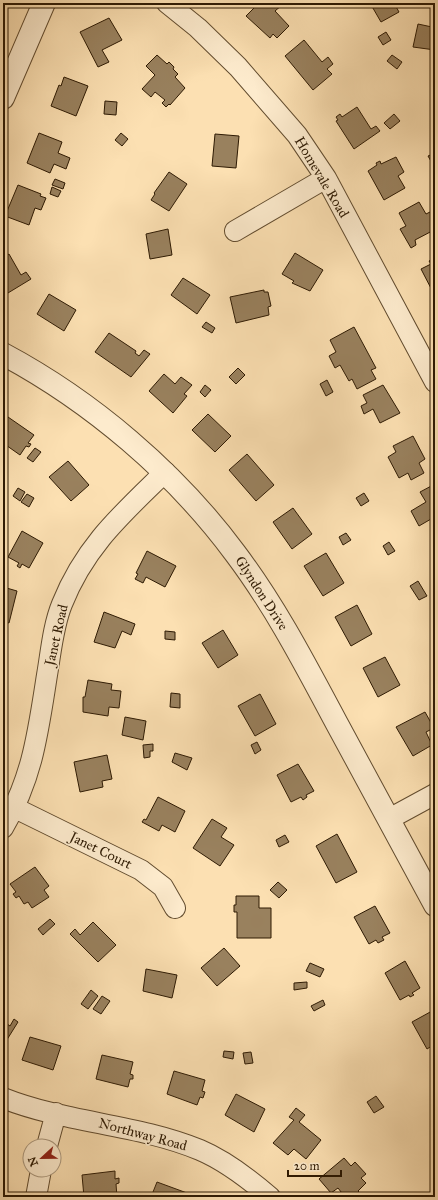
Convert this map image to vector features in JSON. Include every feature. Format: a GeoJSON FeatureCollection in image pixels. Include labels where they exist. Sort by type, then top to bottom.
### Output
{"type":"FeatureCollection","features":[{"type":"Feature","properties":{"kind":"street"},"geometry":{"type":"LineString","coordinates":[[3,98],[44,3]]}},
{"type":"Feature","properties":{"kind":"street","name":"Homevale Road"},"geometry":{"type":"LineString","coordinates":[[168,3],[198,28],[238,67],[267,98],[297,135],[326,178],[435,382]]}},
{"type":"Feature","properties":{"kind":"street"},"geometry":{"type":"LineString","coordinates":[[234,231],[326,178]]}},
{"type":"Feature","properties":{"kind":"street","name":"Glyndon Drive"},"geometry":{"type":"LineString","coordinates":[[3,354],[27,367],[79,402],[165,472],[235,552],[268,599],[297,649],[435,905]]}},
{"type":"Feature","properties":{"kind":"street","name":"Janet Road"},"geometry":{"type":"LineString","coordinates":[[3,828],[15,808],[27,777],[37,736],[52,642],[61,606],[76,574],[93,547],[110,526],[165,472]]}},
{"type":"Feature","properties":{"kind":"street"},"geometry":{"type":"LineString","coordinates":[[389,819],[435,794]]}},
{"type":"Feature","properties":{"kind":"street","name":"Janet Court"},"geometry":{"type":"LineString","coordinates":[[15,808],[141,870],[163,887],[175,908]]}},
{"type":"Feature","properties":{"kind":"street","name":"Northway Road"},"geometry":{"type":"LineString","coordinates":[[3,1098],[18,1104],[163,1137],[201,1150],[228,1165],[270,1197]]}},
{"type":"Feature","properties":{"kind":"street"},"geometry":{"type":"LineString","coordinates":[[49,1138],[56,1113]]}},
{"type":"Feature","properties":{"kind":"street"},"geometry":{"type":"LineString","coordinates":[[36,1197],[40,1178]]}},
{"type":"Feature","properties":{"kind":"building"},"geometry":{"type":"Polygon","coordinates":[[[280,3],[282,5],[275,11],[289,26],[277,38],[273,34],[270,38],[246,16],[254,8],[251,4],[280,3]]]}},
{"type":"Feature","properties":{"kind":"building"},"geometry":{"type":"Polygon","coordinates":[[[370,3],[394,3],[399,12],[381,22],[370,3]]]}},
{"type":"Feature","properties":{"kind":"building"},"geometry":{"type":"Polygon","coordinates":[[[109,18],[122,40],[102,50],[109,62],[98,67],[80,32],[109,18]]]}},
{"type":"Feature","properties":{"kind":"building"},"geometry":{"type":"Polygon","coordinates":[[[418,24],[432,27],[435,26],[435,50],[413,47],[418,24]]]}},
{"type":"Feature","properties":{"kind":"building"},"geometry":{"type":"Polygon","coordinates":[[[386,32],[391,40],[383,45],[378,37],[386,32]]]}},
{"type":"Feature","properties":{"kind":"building"},"geometry":{"type":"Polygon","coordinates":[[[304,40],[322,62],[328,57],[333,64],[327,69],[332,74],[313,90],[285,56],[304,40]]]}},
{"type":"Feature","properties":{"kind":"building"},"geometry":{"type":"Polygon","coordinates":[[[157,55],[167,64],[169,62],[174,67],[173,69],[178,74],[175,77],[185,88],[170,105],[169,104],[166,107],[162,103],[165,100],[155,92],[151,97],[142,89],[155,75],[146,66],[157,55]]]}},
{"type":"Feature","properties":{"kind":"building"},"geometry":{"type":"Polygon","coordinates":[[[392,55],[402,62],[397,69],[387,61],[392,55]]]}},
{"type":"Feature","properties":{"kind":"building"},"geometry":{"type":"Polygon","coordinates":[[[64,77],[88,86],[76,116],[51,106],[59,85],[61,86],[64,77]]]}},
{"type":"Feature","properties":{"kind":"building"},"geometry":{"type":"Polygon","coordinates":[[[105,101],[117,102],[116,115],[104,114],[105,101]]]}},
{"type":"Feature","properties":{"kind":"building"},"geometry":{"type":"Polygon","coordinates":[[[357,107],[371,129],[376,126],[380,131],[354,149],[336,121],[338,120],[336,117],[340,114],[342,117],[357,107]]]}},
{"type":"Feature","properties":{"kind":"building"},"geometry":{"type":"Polygon","coordinates":[[[394,114],[400,121],[390,129],[384,123],[394,114]]]}},
{"type":"Feature","properties":{"kind":"building"},"geometry":{"type":"Polygon","coordinates":[[[39,133],[62,142],[58,153],[70,158],[66,169],[54,164],[50,173],[27,163],[39,133]]]}},
{"type":"Feature","properties":{"kind":"building"},"geometry":{"type":"Polygon","coordinates":[[[121,133],[128,139],[122,146],[115,140],[121,133]]]}},
{"type":"Feature","properties":{"kind":"building"},"geometry":{"type":"Polygon","coordinates":[[[215,134],[239,136],[236,168],[212,166],[215,134]]]}},
{"type":"Feature","properties":{"kind":"building"},"geometry":{"type":"Polygon","coordinates":[[[435,153],[435,162],[432,163],[428,156],[435,153]]]}},
{"type":"Feature","properties":{"kind":"building"},"geometry":{"type":"Polygon","coordinates":[[[396,157],[404,172],[398,176],[405,188],[384,200],[368,171],[380,161],[381,164],[396,157]]]}},
{"type":"Feature","properties":{"kind":"building"},"geometry":{"type":"Polygon","coordinates":[[[169,172],[187,184],[169,211],[151,200],[155,194],[154,193],[169,172]]]}},
{"type":"Feature","properties":{"kind":"building"},"geometry":{"type":"Polygon","coordinates":[[[55,179],[65,183],[63,189],[52,185],[55,179]]]}},
{"type":"Feature","properties":{"kind":"building"},"geometry":{"type":"Polygon","coordinates":[[[18,185],[41,194],[40,196],[46,198],[41,210],[35,208],[29,225],[5,216],[18,185]]]}},
{"type":"Feature","properties":{"kind":"building"},"geometry":{"type":"Polygon","coordinates":[[[52,187],[61,191],[58,197],[50,194],[52,187]]]}},
{"type":"Feature","properties":{"kind":"building"},"geometry":{"type":"Polygon","coordinates":[[[419,202],[426,214],[434,210],[435,226],[432,228],[434,230],[415,240],[416,245],[411,248],[400,229],[406,226],[399,213],[419,202]]]}},
{"type":"Feature","properties":{"kind":"building"},"geometry":{"type":"Polygon","coordinates":[[[168,229],[172,255],[150,259],[146,234],[168,229]]]}},
{"type":"Feature","properties":{"kind":"building"},"geometry":{"type":"Polygon","coordinates":[[[295,253],[323,270],[310,291],[292,283],[294,281],[282,274],[295,253]]]}},
{"type":"Feature","properties":{"kind":"building"},"geometry":{"type":"Polygon","coordinates":[[[9,254],[21,275],[26,272],[31,279],[3,296],[3,258],[9,254]]]}},
{"type":"Feature","properties":{"kind":"building"},"geometry":{"type":"Polygon","coordinates":[[[435,258],[435,296],[421,269],[431,264],[429,261],[435,258]]]}},
{"type":"Feature","properties":{"kind":"building"},"geometry":{"type":"Polygon","coordinates":[[[183,278],[210,295],[197,314],[171,295],[183,278]]]}},
{"type":"Feature","properties":{"kind":"building"},"geometry":{"type":"Polygon","coordinates":[[[264,290],[264,292],[268,292],[271,306],[268,307],[269,315],[236,323],[230,297],[264,290]]]}},
{"type":"Feature","properties":{"kind":"building"},"geometry":{"type":"Polygon","coordinates":[[[49,294],[76,310],[64,331],[37,314],[49,294]]]}},
{"type":"Feature","properties":{"kind":"building"},"geometry":{"type":"Polygon","coordinates":[[[206,322],[215,328],[212,333],[202,327],[206,322]]]}},
{"type":"Feature","properties":{"kind":"building"},"geometry":{"type":"Polygon","coordinates":[[[354,327],[376,368],[371,370],[376,379],[357,389],[352,379],[349,381],[340,365],[335,368],[329,356],[336,352],[330,340],[354,327]]]}},
{"type":"Feature","properties":{"kind":"building"},"geometry":{"type":"Polygon","coordinates":[[[109,333],[136,351],[135,353],[139,356],[144,350],[150,354],[131,377],[95,352],[109,333]]]}},
{"type":"Feature","properties":{"kind":"building"},"geometry":{"type":"Polygon","coordinates":[[[238,368],[245,375],[236,384],[229,377],[238,368]]]}},
{"type":"Feature","properties":{"kind":"building"},"geometry":{"type":"Polygon","coordinates":[[[164,374],[175,384],[181,377],[192,385],[184,394],[187,396],[173,413],[149,391],[164,374]]]}},
{"type":"Feature","properties":{"kind":"building"},"geometry":{"type":"Polygon","coordinates":[[[327,380],[333,392],[326,396],[320,384],[327,380]]]}},
{"type":"Feature","properties":{"kind":"building"},"geometry":{"type":"Polygon","coordinates":[[[205,385],[211,390],[205,397],[200,392],[205,385]]]}},
{"type":"Feature","properties":{"kind":"building"},"geometry":{"type":"Polygon","coordinates":[[[383,385],[400,413],[380,423],[373,409],[364,414],[361,406],[367,403],[363,395],[383,385]]]}},
{"type":"Feature","properties":{"kind":"building"},"geometry":{"type":"Polygon","coordinates":[[[208,414],[231,436],[215,452],[192,430],[208,414]]]}},
{"type":"Feature","properties":{"kind":"building"},"geometry":{"type":"Polygon","coordinates":[[[8,417],[34,435],[28,443],[31,444],[29,447],[26,446],[20,455],[3,443],[3,425],[8,417]]]}},
{"type":"Feature","properties":{"kind":"building"},"geometry":{"type":"Polygon","coordinates":[[[413,436],[425,459],[419,463],[424,473],[411,480],[408,473],[399,478],[388,457],[396,452],[393,446],[413,436]]]}},
{"type":"Feature","properties":{"kind":"building"},"geometry":{"type":"Polygon","coordinates":[[[35,448],[41,452],[33,462],[27,458],[35,448]]]}},
{"type":"Feature","properties":{"kind":"building"},"geometry":{"type":"Polygon","coordinates":[[[247,454],[274,485],[256,501],[229,470],[247,454]]]}},
{"type":"Feature","properties":{"kind":"building"},"geometry":{"type":"Polygon","coordinates":[[[68,461],[89,485],[71,501],[49,477],[68,461]]]}},
{"type":"Feature","properties":{"kind":"building"},"geometry":{"type":"Polygon","coordinates":[[[435,484],[435,527],[431,519],[419,526],[411,511],[426,502],[420,492],[435,484]]]}},
{"type":"Feature","properties":{"kind":"building"},"geometry":{"type":"Polygon","coordinates":[[[18,488],[25,492],[20,501],[13,496],[18,488]]]}},
{"type":"Feature","properties":{"kind":"building"},"geometry":{"type":"Polygon","coordinates":[[[364,493],[369,501],[361,506],[356,498],[364,493]]]}},
{"type":"Feature","properties":{"kind":"building"},"geometry":{"type":"Polygon","coordinates":[[[27,494],[34,498],[29,507],[21,502],[27,494]]]}},
{"type":"Feature","properties":{"kind":"building"},"geometry":{"type":"Polygon","coordinates":[[[293,508],[312,534],[292,549],[273,522],[293,508]]]}},
{"type":"Feature","properties":{"kind":"building"},"geometry":{"type":"Polygon","coordinates":[[[22,531],[43,543],[29,568],[22,564],[20,568],[17,566],[19,563],[8,557],[22,531]]]}},
{"type":"Feature","properties":{"kind":"building"},"geometry":{"type":"Polygon","coordinates":[[[346,533],[351,540],[343,545],[339,537],[346,533]]]}},
{"type":"Feature","properties":{"kind":"building"},"geometry":{"type":"Polygon","coordinates":[[[389,542],[395,551],[388,555],[383,546],[389,542]]]}},
{"type":"Feature","properties":{"kind":"building"},"geometry":{"type":"Polygon","coordinates":[[[147,551],[176,566],[165,587],[146,577],[143,583],[135,579],[138,574],[136,573],[147,551]]]}},
{"type":"Feature","properties":{"kind":"building"},"geometry":{"type":"Polygon","coordinates":[[[326,553],[344,583],[323,596],[304,566],[326,553]]]}},
{"type":"Feature","properties":{"kind":"building"},"geometry":{"type":"Polygon","coordinates":[[[418,581],[427,596],[419,600],[410,586],[418,581]]]}},
{"type":"Feature","properties":{"kind":"building"},"geometry":{"type":"Polygon","coordinates":[[[3,587],[17,591],[9,623],[3,621],[3,587]]]}},
{"type":"Feature","properties":{"kind":"building"},"geometry":{"type":"Polygon","coordinates":[[[357,605],[372,634],[351,646],[335,617],[357,605]]]}},
{"type":"Feature","properties":{"kind":"building"},"geometry":{"type":"Polygon","coordinates":[[[104,612],[135,624],[131,635],[122,631],[115,648],[94,642],[104,612]]]}},
{"type":"Feature","properties":{"kind":"building"},"geometry":{"type":"Polygon","coordinates":[[[223,630],[238,655],[218,668],[202,643],[223,630]]]}},
{"type":"Feature","properties":{"kind":"building"},"geometry":{"type":"Polygon","coordinates":[[[165,631],[175,632],[175,640],[165,639],[165,631]]]}},
{"type":"Feature","properties":{"kind":"building"},"geometry":{"type":"Polygon","coordinates":[[[385,657],[400,685],[378,697],[363,668],[385,657]]]}},
{"type":"Feature","properties":{"kind":"building"},"geometry":{"type":"Polygon","coordinates":[[[88,680],[112,684],[111,690],[121,691],[119,708],[109,707],[108,716],[83,712],[83,697],[85,697],[88,680]]]}},
{"type":"Feature","properties":{"kind":"building"},"geometry":{"type":"Polygon","coordinates":[[[171,693],[180,694],[180,708],[170,707],[171,693]]]}},
{"type":"Feature","properties":{"kind":"building"},"geometry":{"type":"Polygon","coordinates":[[[260,694],[276,724],[255,736],[238,706],[260,694]]]}},
{"type":"Feature","properties":{"kind":"building"},"geometry":{"type":"Polygon","coordinates":[[[425,712],[434,728],[426,732],[432,745],[413,756],[396,727],[425,712]]]}},
{"type":"Feature","properties":{"kind":"building"},"geometry":{"type":"Polygon","coordinates":[[[125,717],[146,721],[143,740],[122,735],[125,717]]]}},
{"type":"Feature","properties":{"kind":"building"},"geometry":{"type":"Polygon","coordinates":[[[257,742],[261,750],[255,754],[251,745],[257,742]]]}},
{"type":"Feature","properties":{"kind":"building"},"geometry":{"type":"Polygon","coordinates":[[[153,744],[153,751],[150,751],[150,757],[144,758],[143,745],[153,744]]]}},
{"type":"Feature","properties":{"kind":"building"},"geometry":{"type":"Polygon","coordinates":[[[175,753],[192,758],[187,770],[172,762],[175,753]]]}},
{"type":"Feature","properties":{"kind":"building"},"geometry":{"type":"Polygon","coordinates":[[[107,755],[112,779],[102,781],[103,787],[80,792],[74,762],[107,755]]]}},
{"type":"Feature","properties":{"kind":"building"},"geometry":{"type":"Polygon","coordinates":[[[298,764],[314,791],[306,795],[307,797],[303,800],[301,797],[291,802],[277,775],[298,764]]]}},
{"type":"Feature","properties":{"kind":"building"},"geometry":{"type":"Polygon","coordinates":[[[158,797],[185,811],[175,832],[162,825],[159,831],[142,822],[144,819],[146,820],[158,797]]]}},
{"type":"Feature","properties":{"kind":"building"},"geometry":{"type":"Polygon","coordinates":[[[212,819],[227,828],[221,837],[234,845],[220,866],[193,848],[212,819]]]}},
{"type":"Feature","properties":{"kind":"building"},"geometry":{"type":"Polygon","coordinates":[[[337,834],[357,872],[336,883],[316,846],[337,834]]]}},
{"type":"Feature","properties":{"kind":"building"},"geometry":{"type":"Polygon","coordinates":[[[285,835],[289,842],[279,847],[276,840],[285,835]]]}},
{"type":"Feature","properties":{"kind":"building"},"geometry":{"type":"Polygon","coordinates":[[[35,867],[49,886],[44,890],[49,897],[32,908],[28,902],[24,904],[19,896],[16,898],[13,894],[16,892],[10,884],[35,867]]]}},
{"type":"Feature","properties":{"kind":"building"},"geometry":{"type":"Polygon","coordinates":[[[278,882],[287,890],[279,898],[270,890],[278,882]]]}},
{"type":"Feature","properties":{"kind":"building"},"geometry":{"type":"Polygon","coordinates":[[[236,896],[259,896],[259,908],[271,908],[271,938],[237,938],[237,912],[234,912],[236,896]]]}},
{"type":"Feature","properties":{"kind":"building"},"geometry":{"type":"Polygon","coordinates":[[[375,906],[390,933],[382,937],[384,940],[378,943],[376,940],[369,944],[354,917],[375,906]]]}},
{"type":"Feature","properties":{"kind":"building"},"geometry":{"type":"Polygon","coordinates":[[[50,919],[55,924],[43,935],[38,929],[50,919]]]}},
{"type":"Feature","properties":{"kind":"building"},"geometry":{"type":"Polygon","coordinates":[[[93,922],[116,945],[98,962],[70,934],[75,929],[80,935],[93,922]]]}},
{"type":"Feature","properties":{"kind":"building"},"geometry":{"type":"Polygon","coordinates":[[[224,948],[240,966],[217,986],[201,968],[224,948]]]}},
{"type":"Feature","properties":{"kind":"building"},"geometry":{"type":"Polygon","coordinates":[[[405,961],[420,988],[412,993],[414,995],[410,997],[409,995],[400,1000],[385,973],[405,961]]]}},
{"type":"Feature","properties":{"kind":"building"},"geometry":{"type":"Polygon","coordinates":[[[310,963],[324,969],[320,977],[306,971],[310,963]]]}},
{"type":"Feature","properties":{"kind":"building"},"geometry":{"type":"Polygon","coordinates":[[[146,969],[177,975],[172,998],[143,991],[146,969]]]}},
{"type":"Feature","properties":{"kind":"building"},"geometry":{"type":"Polygon","coordinates":[[[307,982],[307,988],[294,990],[294,983],[307,982]]]}},
{"type":"Feature","properties":{"kind":"building"},"geometry":{"type":"Polygon","coordinates":[[[91,990],[98,996],[88,1009],[81,1004],[91,990]]]}},
{"type":"Feature","properties":{"kind":"building"},"geometry":{"type":"Polygon","coordinates":[[[102,996],[110,1001],[101,1014],[93,1009],[102,996]]]}},
{"type":"Feature","properties":{"kind":"building"},"geometry":{"type":"Polygon","coordinates":[[[323,1000],[325,1005],[314,1011],[311,1006],[323,1000]]]}},
{"type":"Feature","properties":{"kind":"building"},"geometry":{"type":"Polygon","coordinates":[[[432,1011],[435,1016],[435,1044],[427,1049],[412,1022],[432,1011]]]}},
{"type":"Feature","properties":{"kind":"building"},"geometry":{"type":"Polygon","coordinates":[[[14,1019],[18,1022],[3,1046],[3,1021],[10,1026],[14,1019]]]}},
{"type":"Feature","properties":{"kind":"building"},"geometry":{"type":"Polygon","coordinates":[[[30,1037],[61,1046],[53,1070],[22,1060],[30,1037]]]}},
{"type":"Feature","properties":{"kind":"building"},"geometry":{"type":"Polygon","coordinates":[[[224,1051],[234,1052],[233,1059],[223,1057],[224,1051]]]}},
{"type":"Feature","properties":{"kind":"building"},"geometry":{"type":"Polygon","coordinates":[[[251,1052],[253,1063],[245,1064],[243,1053],[251,1052]]]}},
{"type":"Feature","properties":{"kind":"building"},"geometry":{"type":"Polygon","coordinates":[[[102,1055],[133,1062],[130,1074],[133,1075],[133,1079],[130,1079],[128,1087],[96,1079],[102,1055]]]}},
{"type":"Feature","properties":{"kind":"building"},"geometry":{"type":"Polygon","coordinates":[[[174,1071],[205,1080],[202,1091],[205,1092],[203,1098],[200,1097],[197,1105],[167,1094],[174,1071]]]}},
{"type":"Feature","properties":{"kind":"building"},"geometry":{"type":"Polygon","coordinates":[[[236,1094],[265,1109],[254,1132],[225,1115],[236,1094]]]}},
{"type":"Feature","properties":{"kind":"building"},"geometry":{"type":"Polygon","coordinates":[[[376,1096],[384,1107],[374,1113],[367,1102],[376,1096]]]}},
{"type":"Feature","properties":{"kind":"building"},"geometry":{"type":"Polygon","coordinates":[[[296,1108],[305,1115],[299,1122],[321,1140],[306,1159],[294,1149],[288,1155],[273,1143],[294,1120],[289,1117],[296,1108]]]}},
{"type":"Feature","properties":{"kind":"building"},"geometry":{"type":"Polygon","coordinates":[[[344,1158],[351,1166],[355,1162],[366,1174],[361,1178],[366,1183],[358,1191],[360,1193],[355,1197],[353,1195],[345,1197],[338,1188],[331,1193],[319,1179],[344,1158]]]}},
{"type":"Feature","properties":{"kind":"building"},"geometry":{"type":"Polygon","coordinates":[[[115,1171],[115,1179],[119,1178],[119,1183],[116,1184],[117,1197],[84,1197],[82,1175],[115,1171]]]}},
{"type":"Feature","properties":{"kind":"building"},"geometry":{"type":"Polygon","coordinates":[[[157,1182],[187,1193],[186,1197],[151,1197],[157,1182]]]}}]}
